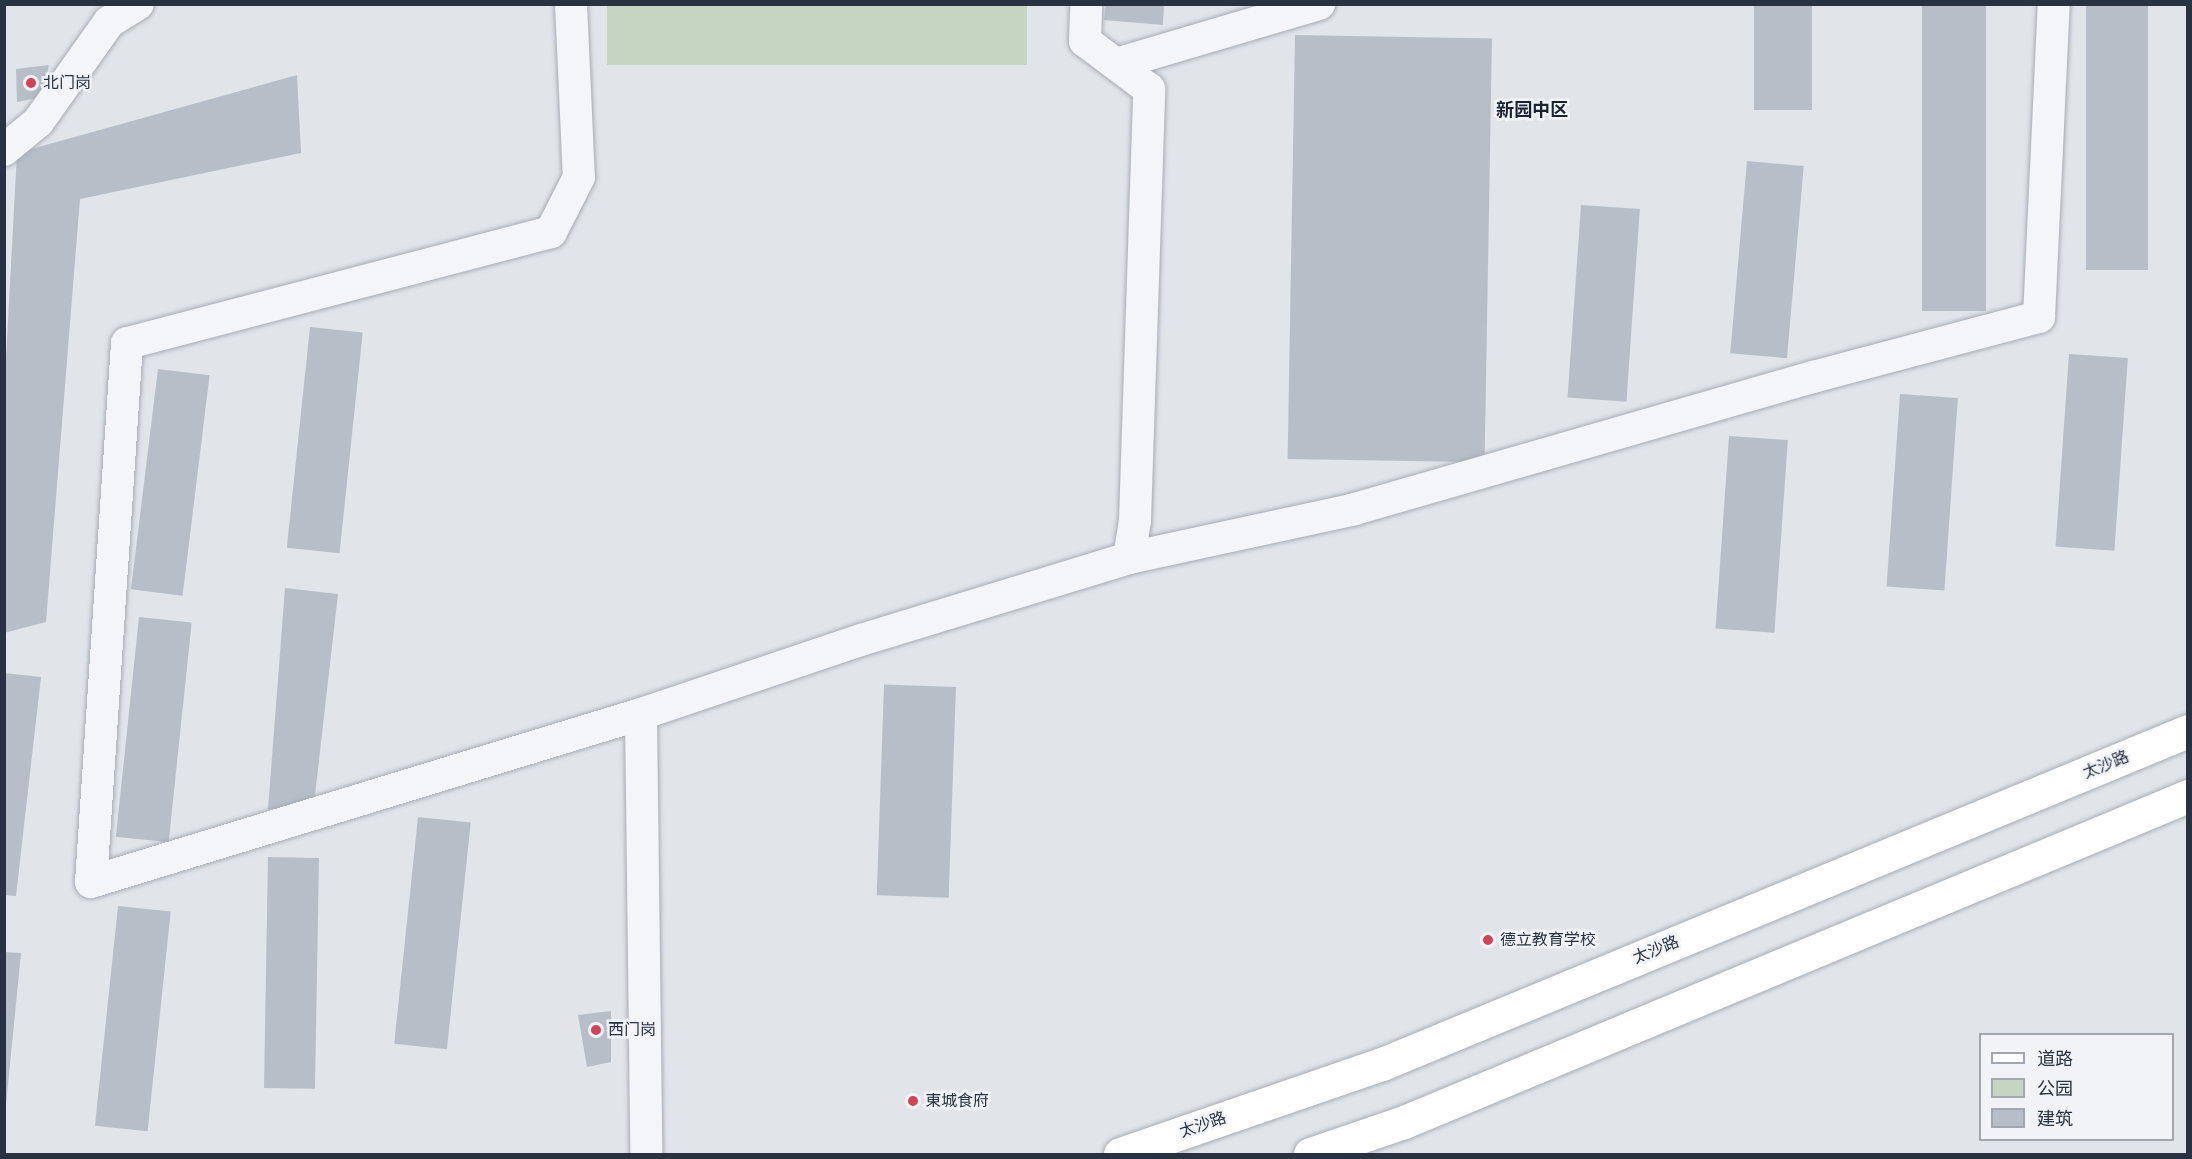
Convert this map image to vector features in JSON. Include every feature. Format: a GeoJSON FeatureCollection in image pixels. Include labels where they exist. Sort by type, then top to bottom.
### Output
{"type":"FeatureCollection","features":[{"type":"Feature","properties":{"kind":"main road","name":"太沙路"},"geometry":{"type":"LineString","coordinates":[[1120,1155],[1382,1064],[2187,731]]}},
{"type":"Feature","properties":{"kind":"main road"},"geometry":{"type":"LineString","coordinates":[[1310,1155],[1404,1122],[2187,796]]}},
{"type":"Feature","properties":{"kind":"street"},"geometry":{"type":"LineString","coordinates":[[4,150],[38,122],[109,22],[138,4]]}},
{"type":"Feature","properties":{"kind":"street"},"geometry":{"type":"LineString","coordinates":[[571,4],[579,177],[551,232],[127,343],[91,882],[641,714],[861,640],[1129,558],[1355,509],[1814,376],[2039,318],[2054,4]]}},
{"type":"Feature","properties":{"kind":"street"},"geometry":{"type":"LineString","coordinates":[[1086,4],[1085,41],[1149,89],[1135,520],[1129,558]]}},
{"type":"Feature","properties":{"kind":"street"},"geometry":{"type":"LineString","coordinates":[[1116,64],[1319,4]]}},
{"type":"Feature","properties":{"kind":"street"},"geometry":{"type":"LineString","coordinates":[[641,714],[646,1155]]}},
{"type":"Feature","properties":{"kind":"green space"},"geometry":{"type":"Polygon","coordinates":[[[607,5],[1027,5],[1027,65],[607,65],[607,5]]]}},
{"type":"Feature","properties":{"kind":"building"},"geometry":{"type":"Polygon","coordinates":[[[1106,4],[1164,4],[1163,25],[1104,20],[1106,4]]]}},
{"type":"Feature","properties":{"kind":"building"},"geometry":{"type":"Polygon","coordinates":[[[1754,4],[1812,4],[1812,110],[1754,110],[1754,4]]]}},
{"type":"Feature","properties":{"kind":"building"},"geometry":{"type":"Polygon","coordinates":[[[1922,4],[1986,4],[1986,311],[1922,311],[1922,4]]]}},
{"type":"Feature","properties":{"kind":"building"},"geometry":{"type":"Polygon","coordinates":[[[2086,4],[2148,4],[2148,270],[2086,270],[2086,4]]]}},
{"type":"Feature","properties":{"kind":"building"},"geometry":{"type":"Polygon","coordinates":[[[1295,35],[1492,38],[1485,462],[1288,459],[1295,35]]]}},
{"type":"Feature","properties":{"kind":"building","name":"北门岗"},"geometry":{"type":"Polygon","coordinates":[[[49,65],[42,97],[17,102],[16,69],[49,65]]]}},
{"type":"Feature","properties":{"kind":"building"},"geometry":{"type":"Polygon","coordinates":[[[297,75],[301,153],[80,199],[46,622],[4,633],[4,395],[17,153],[297,75]]]}},
{"type":"Feature","properties":{"kind":"building"},"geometry":{"type":"Polygon","coordinates":[[[1747,161],[1804,166],[1787,358],[1730,353],[1747,161]]]}},
{"type":"Feature","properties":{"kind":"building"},"geometry":{"type":"Polygon","coordinates":[[[1581,205],[1640,209],[1626,402],[1568,398],[1581,205]]]}},
{"type":"Feature","properties":{"kind":"building"},"geometry":{"type":"Polygon","coordinates":[[[310,327],[363,333],[340,553],[287,548],[310,327]]]}},
{"type":"Feature","properties":{"kind":"building"},"geometry":{"type":"Polygon","coordinates":[[[2069,354],[2128,358],[2114,551],[2056,547],[2069,354]]]}},
{"type":"Feature","properties":{"kind":"building"},"geometry":{"type":"Polygon","coordinates":[[[158,369],[210,375],[183,596],[131,589],[158,369]]]}},
{"type":"Feature","properties":{"kind":"building"},"geometry":{"type":"Polygon","coordinates":[[[1900,394],[1958,398],[1944,591],[1887,587],[1900,394]]]}},
{"type":"Feature","properties":{"kind":"building"},"geometry":{"type":"Polygon","coordinates":[[[1729,436],[1788,440],[1774,633],[1716,629],[1729,436]]]}},
{"type":"Feature","properties":{"kind":"building"},"geometry":{"type":"Polygon","coordinates":[[[285,588],[338,594],[313,813],[268,809],[285,588]]]}},
{"type":"Feature","properties":{"kind":"building"},"geometry":{"type":"Polygon","coordinates":[[[139,617],[192,623],[169,842],[116,837],[139,617]]]}},
{"type":"Feature","properties":{"kind":"building"},"geometry":{"type":"Polygon","coordinates":[[[4,673],[41,677],[16,896],[4,895],[4,673]]]}},
{"type":"Feature","properties":{"kind":"building"},"geometry":{"type":"Polygon","coordinates":[[[884,684],[956,687],[949,898],[877,895],[884,684]]]}},
{"type":"Feature","properties":{"kind":"building"},"geometry":{"type":"Polygon","coordinates":[[[418,817],[471,823],[447,1049],[394,1044],[418,817]]]}},
{"type":"Feature","properties":{"kind":"building"},"geometry":{"type":"Polygon","coordinates":[[[268,857],[319,858],[315,1089],[264,1088],[268,857]]]}},
{"type":"Feature","properties":{"kind":"building"},"geometry":{"type":"Polygon","coordinates":[[[118,906],[171,912],[148,1131],[95,1126],[118,906]]]}},
{"type":"Feature","properties":{"kind":"building"},"geometry":{"type":"Polygon","coordinates":[[[4,952],[21,953],[6,1105],[4,1104],[4,952]]]}},
{"type":"Feature","properties":{"kind":"building","name":"西门岗"},"geometry":{"type":"Polygon","coordinates":[[[611,1011],[611,1062],[587,1067],[578,1015],[611,1011]]]}},
{"type":"Feature","properties":{"kind":"place","name":"北门岗"},"geometry":{"type":"Point","coordinates":[31,83]}},
{"type":"Feature","properties":{"kind":"place","name":"德立教育学校"},"geometry":{"type":"Point","coordinates":[1488,940]}},
{"type":"Feature","properties":{"kind":"place","name":"西门岗"},"geometry":{"type":"Point","coordinates":[596,1030]}},
{"type":"Feature","properties":{"kind":"place","name":"東城食府"},"geometry":{"type":"Point","coordinates":[913,1101]}},
{"type":"Feature","properties":{"kind":"district","name":"新园中区"},"geometry":{"type":"Point","coordinates":[1532,111]}}]}
